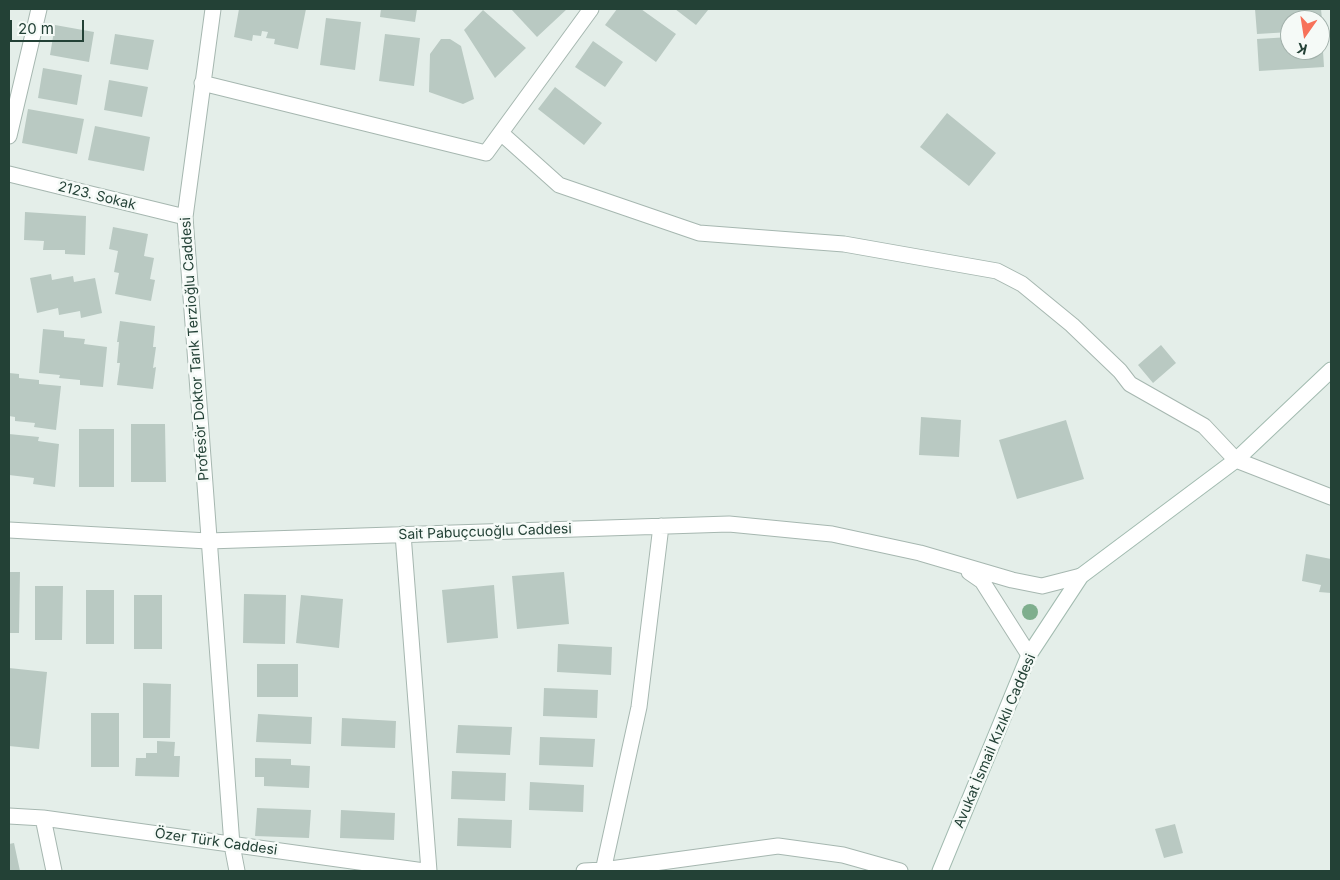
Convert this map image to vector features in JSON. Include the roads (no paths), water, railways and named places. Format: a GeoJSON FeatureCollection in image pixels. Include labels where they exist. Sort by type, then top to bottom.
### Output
{"type":"FeatureCollection","features":[{"type":"Feature","properties":{"kind":"street"},"geometry":{"type":"LineString","coordinates":[[9,136],[39,9]]}},
{"type":"Feature","properties":{"kind":"street","name":"Profesör Doktor Tarık Terzioğlu Caddesi"},"geometry":{"type":"LineString","coordinates":[[213,9],[185,217],[232,845],[237,871]]}},
{"type":"Feature","properties":{"kind":"street"},"geometry":{"type":"LineString","coordinates":[[202,83],[486,153],[591,9]]}},
{"type":"Feature","properties":{"kind":"street"},"geometry":{"type":"LineString","coordinates":[[501,133],[558,185],[699,232],[844,244],[997,271],[1022,284],[1072,324],[1120,370],[1130,384],[1204,426],[1236,460],[1331,497]]}},
{"type":"Feature","properties":{"kind":"street","name":"2123. Sokak"},"geometry":{"type":"LineString","coordinates":[[9,174],[185,217]]}},
{"type":"Feature","properties":{"kind":"street","name":"Avukat İsmail Kızıklı Caddesi"},"geometry":{"type":"LineString","coordinates":[[940,871],[1029,655],[1081,576],[1236,460],[1331,370]]}},
{"type":"Feature","properties":{"kind":"street","name":"Sait Pabuçcuoğlu Caddesi"},"geometry":{"type":"LineString","coordinates":[[9,530],[208,541],[729,524],[832,534],[920,553],[958,565]]}},
{"type":"Feature","properties":{"kind":"street"},"geometry":{"type":"LineString","coordinates":[[603,871],[639,707],[661,526]]}},
{"type":"Feature","properties":{"kind":"street"},"geometry":{"type":"LineString","coordinates":[[403,534],[429,871]]}},
{"type":"Feature","properties":{"kind":"street"},"geometry":{"type":"LineString","coordinates":[[958,565],[1042,586],[1081,576]]}},
{"type":"Feature","properties":{"kind":"street"},"geometry":{"type":"LineString","coordinates":[[958,565],[982,581],[1029,655]]}},
{"type":"Feature","properties":{"kind":"street","name":"Özer Türk Caddesi"},"geometry":{"type":"LineString","coordinates":[[9,816],[43,818],[424,871]]}},
{"type":"Feature","properties":{"kind":"street"},"geometry":{"type":"LineString","coordinates":[[43,818],[54,871]]}},
{"type":"Feature","properties":{"kind":"street"},"geometry":{"type":"LineString","coordinates":[[584,871],[603,871],[778,846],[844,855],[900,871]]}}]}
